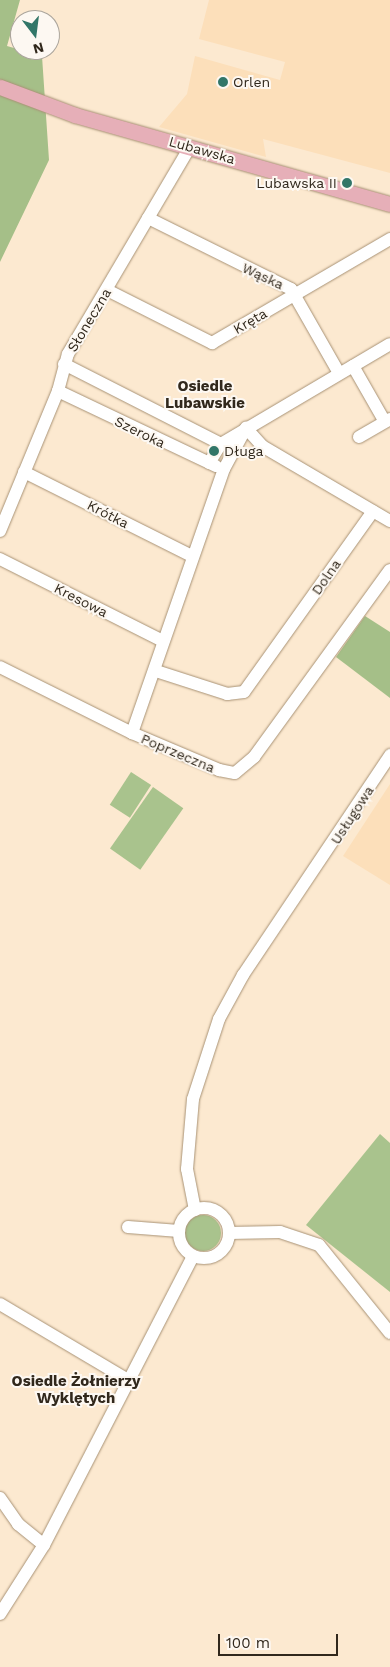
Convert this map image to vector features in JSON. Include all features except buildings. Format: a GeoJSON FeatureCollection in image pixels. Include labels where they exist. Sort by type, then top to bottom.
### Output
{"type":"FeatureCollection","features":[{"type":"Feature","properties":{"kind":"main road","name":"Lubawska"},"geometry":{"type":"LineString","coordinates":[[0,87],[390,204]]}},
{"type":"Feature","properties":{"kind":"main road","name":"Lubawska"},"geometry":{"type":"LineString","coordinates":[[195,144],[390,196]]}},
{"type":"Feature","properties":{"kind":"street","name":"Słoneczna"},"geometry":{"type":"LineString","coordinates":[[0,531],[58,391],[64,364],[148,218],[195,144]]}},
{"type":"Feature","properties":{"kind":"street","name":"Wąska"},"geometry":{"type":"LineString","coordinates":[[148,218],[296,295],[340,374]]}},
{"type":"Feature","properties":{"kind":"street","name":"Kręta"},"geometry":{"type":"LineString","coordinates":[[107,290],[212,344],[390,239]]}},
{"type":"Feature","properties":{"kind":"street"},"geometry":{"type":"LineString","coordinates":[[208,462],[221,444],[390,344]]}},
{"type":"Feature","properties":{"kind":"street","name":"Szeroka"},"geometry":{"type":"LineString","coordinates":[[64,364],[221,444]]}},
{"type":"Feature","properties":{"kind":"street"},"geometry":{"type":"LineString","coordinates":[[353,366],[388,420],[359,437]]}},
{"type":"Feature","properties":{"kind":"street","name":"Szeroka"},"geometry":{"type":"LineString","coordinates":[[58,391],[224,469]]}},
{"type":"Feature","properties":{"kind":"street"},"geometry":{"type":"LineString","coordinates":[[132,733],[156,671],[163,640],[224,469],[246,428]]}},
{"type":"Feature","properties":{"kind":"street"},"geometry":{"type":"LineString","coordinates":[[246,428],[262,446],[390,521]]}},
{"type":"Feature","properties":{"kind":"street","name":"Krótka"},"geometry":{"type":"LineString","coordinates":[[24,472],[192,556]]}},
{"type":"Feature","properties":{"kind":"street","name":"Dolna"},"geometry":{"type":"LineString","coordinates":[[156,671],[227,694],[244,692],[373,511]]}},
{"type":"Feature","properties":{"kind":"street","name":"Kresowa"},"geometry":{"type":"LineString","coordinates":[[0,559],[163,640]]}},
{"type":"Feature","properties":{"kind":"street","name":"Poprzeczna"},"geometry":{"type":"LineString","coordinates":[[0,667],[132,733],[218,770],[243,770],[390,570]]}},
{"type":"Feature","properties":{"kind":"street","name":"Usługowa"},"geometry":{"type":"LineString","coordinates":[[194,1210],[188,1144],[193,1099],[208,1048],[235,989],[313,875],[390,755]]}},
{"type":"Feature","properties":{"kind":"street"},"geometry":{"type":"LineString","coordinates":[[194,1210],[217,1211],[229,1233],[220,1253],[209,1258],[193,1256],[180,1241],[179,1231],[184,1218],[194,1210]]}},
{"type":"Feature","properties":{"kind":"street"},"geometry":{"type":"LineString","coordinates":[[128,1226],[179,1231]]}},
{"type":"Feature","properties":{"kind":"street"},"geometry":{"type":"LineString","coordinates":[[229,1233],[280,1232],[319,1245],[390,1333]]}},
{"type":"Feature","properties":{"kind":"street"},"geometry":{"type":"LineString","coordinates":[[0,1614],[44,1545],[193,1256]]}},
{"type":"Feature","properties":{"kind":"street"},"geometry":{"type":"LineString","coordinates":[[0,1304],[128,1380]]}},
{"type":"Feature","properties":{"kind":"street"},"geometry":{"type":"LineString","coordinates":[[0,1498],[18,1524],[44,1545]]}},
{"type":"Feature","properties":{"kind":"shaded area"},"geometry":{"type":"Polygon","coordinates":[[[209,0],[390,0],[390,173],[263,139],[266,157],[159,127],[187,94],[195,56],[280,80],[285,62],[199,39],[209,0]]]}},
{"type":"Feature","properties":{"kind":"shaded area"},"geometry":{"type":"Polygon","coordinates":[[[390,784],[390,885],[343,856],[390,784]]]}},
{"type":"Feature","properties":{"kind":"green space"},"geometry":{"type":"Polygon","coordinates":[[[0,0],[20,0],[17,10],[10,10],[10,35],[7,46],[10,47],[10,60],[42,60],[49,160],[0,262],[0,0]]]}},
{"type":"Feature","properties":{"kind":"green space"},"geometry":{"type":"Polygon","coordinates":[[[365,616],[390,632],[390,698],[336,657],[365,616]]]}},
{"type":"Feature","properties":{"kind":"green space"},"geometry":{"type":"Polygon","coordinates":[[[131,772],[151,785],[130,818],[110,805],[131,772]]]}},
{"type":"Feature","properties":{"kind":"green space"},"geometry":{"type":"Polygon","coordinates":[[[153,787],[183,808],[140,870],[110,848],[153,787]]]}},
{"type":"Feature","properties":{"kind":"green space"},"geometry":{"type":"Polygon","coordinates":[[[380,1134],[390,1143],[390,1292],[306,1225],[380,1134]]]}},
{"type":"Feature","properties":{"kind":"green space"},"geometry":{"type":"Polygon","coordinates":[[[203,1215],[216,1220],[221,1233],[216,1246],[203,1251],[190,1246],[185,1233],[190,1220],[203,1215]]]}},
{"type":"Feature","properties":{"kind":"place","name":"Orlen"},"geometry":{"type":"Point","coordinates":[223,82]}},
{"type":"Feature","properties":{"kind":"place","name":"Lubawska II"},"geometry":{"type":"Point","coordinates":[347,183]}},
{"type":"Feature","properties":{"kind":"place","name":"Długa"},"geometry":{"type":"Point","coordinates":[214,451]}},
{"type":"Feature","properties":{"kind":"district","name":"Osiedle Lubawskie"},"geometry":{"type":"Point","coordinates":[205,394]}},
{"type":"Feature","properties":{"kind":"district","name":"Osiedle Żołnierzy Wyklętych"},"geometry":{"type":"Point","coordinates":[76,1390]}}]}
